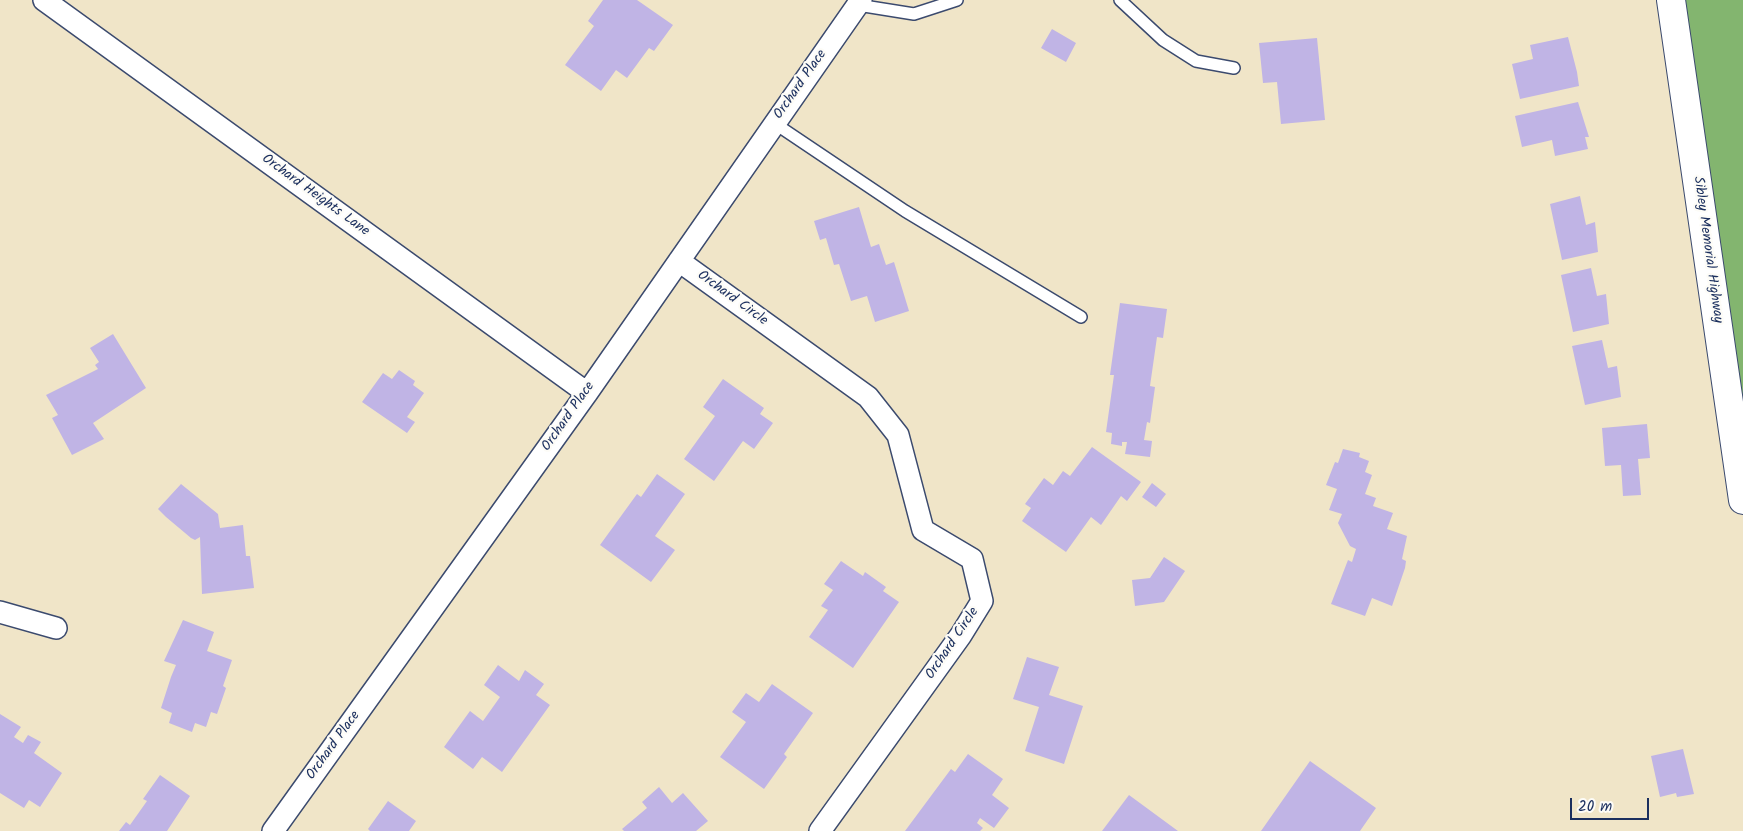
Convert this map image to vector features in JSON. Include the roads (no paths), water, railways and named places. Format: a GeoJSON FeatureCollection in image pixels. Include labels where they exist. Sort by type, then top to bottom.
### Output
{"type":"FeatureCollection","features":[{"type":"Feature","properties":{"kind":"main road","name":"Sibley Memorial Highway"},"geometry":{"type":"LineString","coordinates":[[1671,0],[1743,500]]}},
{"type":"Feature","properties":{"kind":"street","name":"Orchard Heights Lane"},"geometry":{"type":"LineString","coordinates":[[44,0],[586,393]]}},
{"type":"Feature","properties":{"kind":"street","name":"Orchard Place"},"geometry":{"type":"LineString","coordinates":[[273,831],[586,393],[859,3]]}},
{"type":"Feature","properties":{"kind":"street","name":"Orchard Circle"},"geometry":{"type":"LineString","coordinates":[[679,261],[868,397],[898,435],[923,530],[972,559],[982,601],[962,635],[820,831]]}},
{"type":"Feature","properties":{"kind":"street"},"geometry":{"type":"LineString","coordinates":[[0,612],[56,628]]}},
{"type":"Feature","properties":{"kind":"lane"},"geometry":{"type":"LineString","coordinates":[[859,3],[914,14],[957,0]]}},
{"type":"Feature","properties":{"kind":"lane"},"geometry":{"type":"LineString","coordinates":[[1120,0],[1163,40],[1196,61],[1234,68]]}},
{"type":"Feature","properties":{"kind":"lane"},"geometry":{"type":"LineString","coordinates":[[774,122],[905,212],[1081,317]]}}]}
